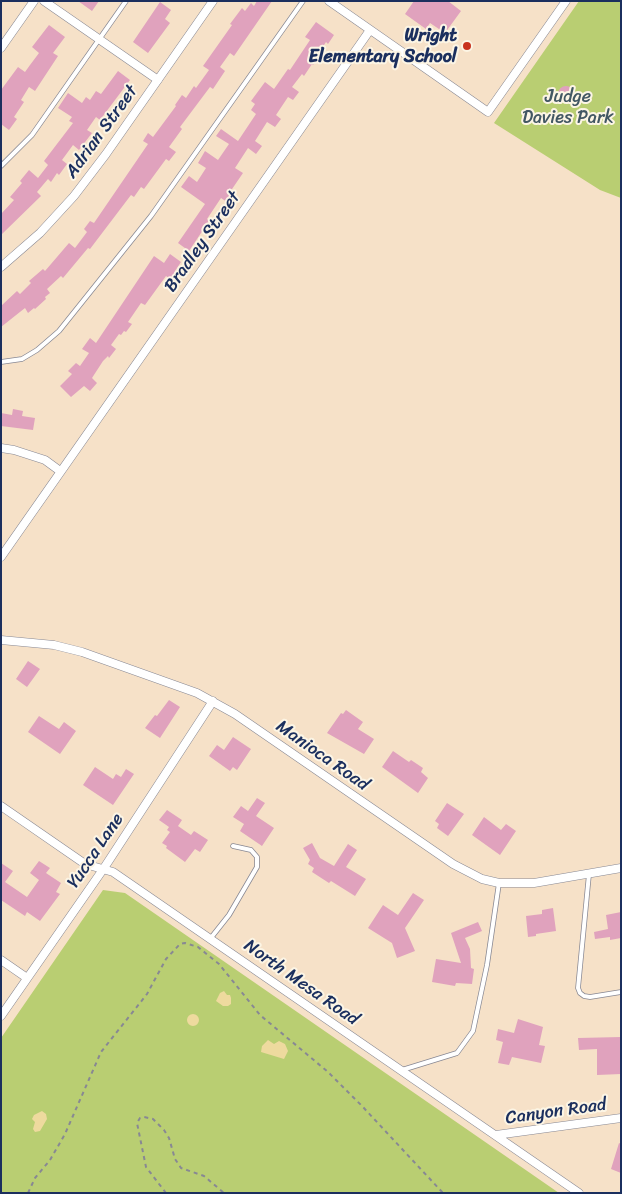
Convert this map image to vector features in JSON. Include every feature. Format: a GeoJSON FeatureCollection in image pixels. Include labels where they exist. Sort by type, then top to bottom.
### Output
{"type":"FeatureCollection","features":[{"type":"Feature","properties":{"kind":"street"},"geometry":{"type":"LineString","coordinates":[[1,48],[34,1]]}},
{"type":"Feature","properties":{"kind":"street"},"geometry":{"type":"LineString","coordinates":[[44,1],[158,80]]}},
{"type":"Feature","properties":{"kind":"street","name":"Adrian Street"},"geometry":{"type":"LineString","coordinates":[[1,267],[40,232],[74,196],[106,154],[213,1]]}},
{"type":"Feature","properties":{"kind":"street"},"geometry":{"type":"LineString","coordinates":[[329,1],[488,112],[566,1]]}},
{"type":"Feature","properties":{"kind":"street","name":"Bradley Street"},"geometry":{"type":"LineString","coordinates":[[1,557],[370,30]]}},
{"type":"Feature","properties":{"kind":"street"},"geometry":{"type":"LineString","coordinates":[[1,448],[45,460],[60,471]]}},
{"type":"Feature","properties":{"kind":"street","name":"Manioca Road"},"geometry":{"type":"LineString","coordinates":[[1,640],[54,645],[82,652],[179,685],[214,701],[452,864],[474,875],[499,883],[534,883],[621,868]]}},
{"type":"Feature","properties":{"kind":"street","name":"Yucca Lane"},"geometry":{"type":"LineString","coordinates":[[1,1016],[104,868],[214,701]]}},
{"type":"Feature","properties":{"kind":"street","name":"North Mesa Road"},"geometry":{"type":"LineString","coordinates":[[1,806],[85,864],[113,872],[579,1193]]}},
{"type":"Feature","properties":{"kind":"street"},"geometry":{"type":"LineString","coordinates":[[1,960],[27,978]]}},
{"type":"Feature","properties":{"kind":"street","name":"Canyon Road"},"geometry":{"type":"LineString","coordinates":[[496,1135],[621,1118]]}},
{"type":"Feature","properties":{"kind":"lane"},"geometry":{"type":"LineString","coordinates":[[1,166],[32,135],[126,1]]}},
{"type":"Feature","properties":{"kind":"lane"},"geometry":{"type":"LineString","coordinates":[[1,362],[22,358],[37,350],[59,331],[152,216],[303,1]]}},
{"type":"Feature","properties":{"kind":"lane"},"geometry":{"type":"LineString","coordinates":[[210,939],[229,915],[256,867],[257,857],[251,850],[234,846]]}},
{"type":"Feature","properties":{"kind":"lane"},"geometry":{"type":"LineString","coordinates":[[589,874],[578,988],[584,996],[590,997],[621,992]]}},
{"type":"Feature","properties":{"kind":"lane"},"geometry":{"type":"LineString","coordinates":[[401,1070],[457,1053],[473,1031],[487,965],[499,883]]}},
{"type":"Feature","properties":{"kind":"path"},"geometry":{"type":"LineString","coordinates":[[28,1193],[35,1178],[50,1160],[65,1134],[101,1052],[147,994],[166,959],[180,944],[185,943],[198,947],[219,964],[260,1015],[328,1072],[443,1193]]}},
{"type":"Feature","properties":{"kind":"path"},"geometry":{"type":"LineString","coordinates":[[166,1193],[146,1168],[137,1123],[140,1118],[153,1119],[164,1130],[181,1168],[204,1176],[224,1193]]}},
{"type":"Feature","properties":{"kind":"green space","name":"Judge Davies Park"},"geometry":{"type":"Polygon","coordinates":[[[579,1],[621,1],[621,198],[600,190],[494,123],[579,1]]]}},
{"type":"Feature","properties":{"kind":"green space"},"geometry":{"type":"Polygon","coordinates":[[[103,890],[125,893],[559,1193],[1,1193],[1,1038],[103,890]]]}},
{"type":"Feature","properties":{"kind":"sand"},"geometry":{"type":"Polygon","coordinates":[[[224,991],[231,998],[231,1004],[228,1006],[223,1006],[216,1001],[220,993],[224,991]]]}},
{"type":"Feature","properties":{"kind":"sand"},"geometry":{"type":"Polygon","coordinates":[[[191,1014],[195,1014],[199,1020],[195,1026],[191,1026],[187,1022],[187,1018],[191,1014]]]}},
{"type":"Feature","properties":{"kind":"sand"},"geometry":{"type":"Polygon","coordinates":[[[268,1040],[274,1044],[279,1041],[285,1044],[288,1051],[284,1059],[261,1052],[262,1046],[268,1040]]]}},
{"type":"Feature","properties":{"kind":"sand"},"geometry":{"type":"Polygon","coordinates":[[[42,1111],[46,1114],[47,1119],[40,1131],[35,1132],[33,1129],[35,1122],[32,1119],[34,1115],[42,1111]]]}},
{"type":"Feature","properties":{"kind":"building"},"geometry":{"type":"Polygon","coordinates":[[[78,1],[99,1],[92,11],[78,1]]]}},
{"type":"Feature","properties":{"kind":"building"},"geometry":{"type":"Polygon","coordinates":[[[257,1],[272,1],[234,56],[230,53],[220,67],[225,71],[213,89],[210,87],[180,127],[182,129],[169,147],[176,152],[169,161],[166,159],[144,189],[141,187],[134,197],[131,195],[90,249],[88,248],[63,278],[61,276],[47,289],[50,293],[45,297],[46,299],[28,313],[25,308],[1,327],[1,306],[17,291],[20,294],[31,283],[29,281],[43,269],[45,271],[69,243],[75,248],[87,232],[84,229],[90,221],[94,223],[148,144],[143,141],[148,133],[153,137],[182,95],[186,98],[194,86],[196,88],[209,70],[203,66],[232,25],[230,24],[242,8],[245,11],[251,3],[254,6],[257,1]]]}},
{"type":"Feature","properties":{"kind":"building"},"geometry":{"type":"Polygon","coordinates":[[[414,1],[448,1],[461,11],[445,33],[430,23],[426,29],[405,14],[414,1]]]}},
{"type":"Feature","properties":{"kind":"building"},"geometry":{"type":"Polygon","coordinates":[[[160,2],[171,10],[165,19],[170,23],[148,53],[133,42],[160,2]]]}},
{"type":"Feature","properties":{"kind":"building"},"geometry":{"type":"Polygon","coordinates":[[[316,22],[334,35],[328,44],[326,42],[313,65],[304,76],[302,74],[292,87],[299,92],[293,100],[288,97],[276,115],[281,119],[275,127],[267,122],[255,141],[262,146],[256,154],[248,148],[235,168],[243,173],[230,192],[236,196],[230,204],[221,198],[207,219],[209,221],[189,251],[178,243],[205,204],[181,187],[189,176],[197,182],[206,168],[198,163],[205,151],[218,160],[229,144],[216,136],[221,129],[238,141],[256,114],[251,110],[255,104],[251,101],[265,82],[274,89],[288,69],[290,70],[310,40],[305,37],[316,22]]]}},
{"type":"Feature","properties":{"kind":"building"},"geometry":{"type":"Polygon","coordinates":[[[49,25],[65,37],[53,53],[58,56],[35,91],[29,87],[21,100],[24,102],[14,117],[17,119],[9,130],[1,124],[1,90],[18,67],[25,72],[39,53],[32,47],[49,25]]]}},
{"type":"Feature","properties":{"kind":"building"},"geometry":{"type":"Polygon","coordinates":[[[118,71],[130,80],[100,120],[96,117],[87,130],[92,133],[79,150],[73,145],[62,160],[67,164],[59,175],[57,173],[51,182],[48,179],[37,192],[41,196],[1,235],[1,214],[14,200],[10,197],[22,183],[20,181],[29,170],[38,178],[48,165],[44,161],[73,123],[69,121],[72,117],[58,108],[68,93],[82,103],[86,97],[90,100],[96,91],[101,94],[118,71]]]}},
{"type":"Feature","properties":{"kind":"building"},"geometry":{"type":"Polygon","coordinates":[[[566,86],[572,88],[574,94],[572,100],[566,102],[560,100],[558,94],[560,88],[566,86]]]}},
{"type":"Feature","properties":{"kind":"building"},"geometry":{"type":"Polygon","coordinates":[[[170,254],[181,262],[175,271],[181,275],[176,283],[166,276],[145,305],[141,303],[128,322],[132,324],[126,332],[124,331],[121,335],[119,334],[111,345],[116,349],[109,358],[108,356],[103,361],[92,378],[97,383],[90,391],[84,386],[71,397],[60,386],[72,374],[68,371],[76,363],[80,366],[89,353],[82,349],[90,338],[96,343],[154,256],[164,263],[170,254]]]}},
{"type":"Feature","properties":{"kind":"building"},"geometry":{"type":"Polygon","coordinates":[[[13,409],[23,411],[22,416],[35,418],[33,430],[1,426],[1,413],[12,415],[13,409]]]}},
{"type":"Feature","properties":{"kind":"building"},"geometry":{"type":"Polygon","coordinates":[[[28,661],[40,669],[27,687],[16,679],[28,661]]]}},
{"type":"Feature","properties":{"kind":"building"},"geometry":{"type":"Polygon","coordinates":[[[169,700],[180,707],[160,738],[145,728],[169,700]]]}},
{"type":"Feature","properties":{"kind":"building"},"geometry":{"type":"Polygon","coordinates":[[[346,710],[363,722],[358,729],[374,739],[364,754],[327,733],[341,713],[343,714],[346,710]]]}},
{"type":"Feature","properties":{"kind":"building"},"geometry":{"type":"Polygon","coordinates":[[[39,716],[59,729],[64,722],[76,731],[60,754],[28,732],[39,716]]]}},
{"type":"Feature","properties":{"kind":"building"},"geometry":{"type":"Polygon","coordinates":[[[233,737],[251,749],[237,770],[233,767],[230,771],[209,756],[217,745],[224,750],[233,737]]]}},
{"type":"Feature","properties":{"kind":"building"},"geometry":{"type":"Polygon","coordinates":[[[393,751],[409,762],[411,760],[423,768],[421,772],[428,778],[418,793],[382,767],[393,751]]]}},
{"type":"Feature","properties":{"kind":"building"},"geometry":{"type":"Polygon","coordinates":[[[95,767],[113,779],[116,774],[121,777],[126,769],[134,774],[113,805],[83,785],[95,767]]]}},
{"type":"Feature","properties":{"kind":"building"},"geometry":{"type":"Polygon","coordinates":[[[257,798],[265,803],[256,816],[274,828],[262,846],[240,831],[244,824],[233,817],[241,806],[248,811],[257,798]]]}},
{"type":"Feature","properties":{"kind":"building"},"geometry":{"type":"Polygon","coordinates":[[[447,803],[464,814],[448,836],[437,828],[439,824],[435,821],[447,803]]]}},
{"type":"Feature","properties":{"kind":"building"},"geometry":{"type":"Polygon","coordinates":[[[167,810],[182,820],[178,826],[191,835],[194,831],[208,840],[200,852],[195,849],[185,862],[162,843],[170,832],[167,830],[169,827],[159,820],[167,810]]]}},
{"type":"Feature","properties":{"kind":"building"},"geometry":{"type":"Polygon","coordinates":[[[484,817],[501,830],[506,824],[516,831],[500,855],[472,835],[484,817]]]}},
{"type":"Feature","properties":{"kind":"building"},"geometry":{"type":"Polygon","coordinates":[[[312,843],[320,858],[334,866],[348,844],[357,850],[346,867],[366,879],[355,896],[312,872],[314,868],[308,864],[310,860],[303,848],[312,843]]]}},
{"type":"Feature","properties":{"kind":"building"},"geometry":{"type":"Polygon","coordinates":[[[39,861],[50,868],[46,873],[61,883],[56,892],[60,894],[40,921],[27,912],[25,916],[1,900],[1,863],[13,871],[5,882],[27,897],[39,880],[30,873],[39,861]]]}},
{"type":"Feature","properties":{"kind":"building"},"geometry":{"type":"Polygon","coordinates":[[[413,893],[424,900],[405,928],[415,951],[397,958],[392,943],[368,928],[383,905],[398,915],[413,893]]]}},
{"type":"Feature","properties":{"kind":"building"},"geometry":{"type":"Polygon","coordinates":[[[553,908],[556,931],[528,937],[526,916],[542,914],[542,910],[553,908]]]}},
{"type":"Feature","properties":{"kind":"building"},"geometry":{"type":"Polygon","coordinates":[[[621,912],[621,938],[610,940],[610,937],[595,939],[594,932],[608,929],[606,915],[621,912]]]}},
{"type":"Feature","properties":{"kind":"building"},"geometry":{"type":"Polygon","coordinates":[[[478,922],[482,931],[465,938],[470,949],[471,968],[474,969],[472,984],[456,983],[455,986],[432,982],[436,959],[461,963],[451,933],[478,922]]]}},
{"type":"Feature","properties":{"kind":"building"},"geometry":{"type":"Polygon","coordinates":[[[518,1019],[543,1027],[539,1045],[545,1046],[541,1063],[512,1057],[509,1065],[498,1063],[503,1042],[496,1040],[498,1029],[514,1033],[518,1019]]]}},
{"type":"Feature","properties":{"kind":"building"},"geometry":{"type":"Polygon","coordinates":[[[621,1037],[621,1074],[597,1075],[597,1049],[579,1050],[578,1038],[621,1037]]]}},
{"type":"Feature","properties":{"kind":"building"},"geometry":{"type":"Polygon","coordinates":[[[619,1143],[621,1144],[621,1173],[611,1169],[619,1143]]]}},
{"type":"Feature","properties":{"kind":"place","name":"Wright Elementary School"},"geometry":{"type":"Point","coordinates":[467,46]}}]}
